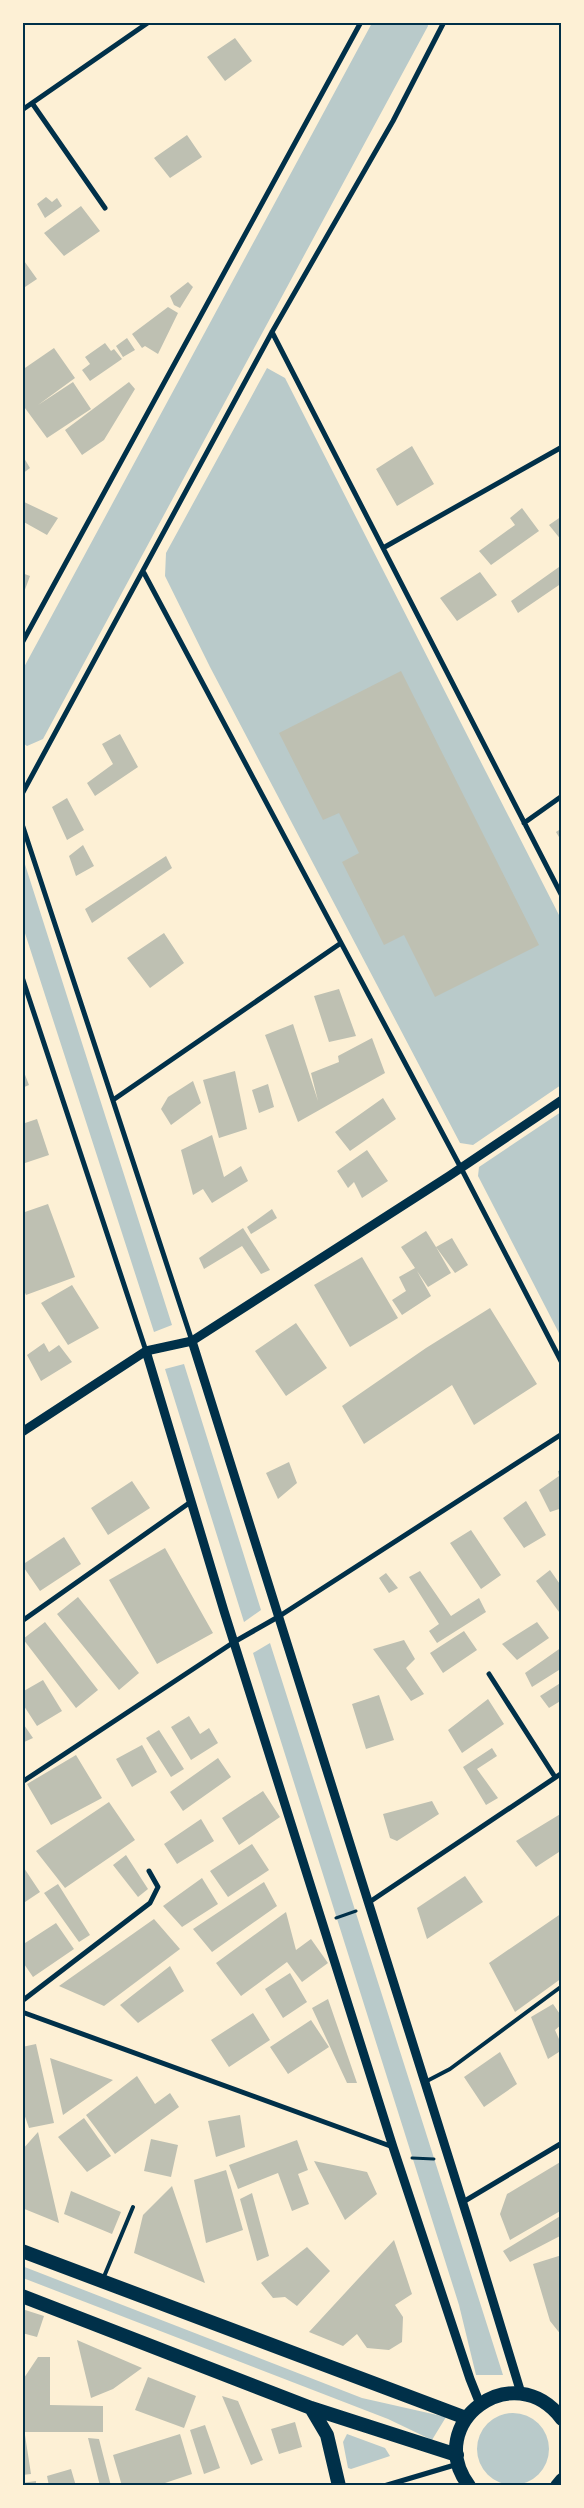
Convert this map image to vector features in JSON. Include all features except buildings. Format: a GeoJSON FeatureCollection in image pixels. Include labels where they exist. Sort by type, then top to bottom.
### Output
{"type":"FeatureCollection","features":[{"type":"Feature","properties":{"kind":"highway"},"geometry":{"type":"LineString","coordinates":[[22,2252],[466,2418]]}},
{"type":"Feature","properties":{"kind":"highway"},"geometry":{"type":"LineString","coordinates":[[22,2296],[311,2408],[458,2459]]}},
{"type":"Feature","properties":{"kind":"highway"},"geometry":{"type":"LineString","coordinates":[[469,2486],[458,2459],[458,2436],[466,2418],[480,2404],[501,2394],[521,2393],[540,2399],[562,2419]]}},
{"type":"Feature","properties":{"kind":"highway"},"geometry":{"type":"LineString","coordinates":[[311,2408],[327,2435],[338,2486]]}},
{"type":"Feature","properties":{"kind":"highway"},"geometry":{"type":"LineString","coordinates":[[558,2486],[562,2480]]}},
{"type":"Feature","properties":{"kind":"street"},"geometry":{"type":"LineString","coordinates":[[22,110],[149,22]]}},
{"type":"Feature","properties":{"kind":"street"},"geometry":{"type":"LineString","coordinates":[[22,643],[361,22]]}},
{"type":"Feature","properties":{"kind":"street"},"geometry":{"type":"LineString","coordinates":[[22,794],[144,573],[272,332],[393,121],[444,22]]}},
{"type":"Feature","properties":{"kind":"street"},"geometry":{"type":"LineString","coordinates":[[32,103],[105,208]]}},
{"type":"Feature","properties":{"kind":"street"},"geometry":{"type":"LineString","coordinates":[[272,332],[562,896]]}},
{"type":"Feature","properties":{"kind":"street"},"geometry":{"type":"LineString","coordinates":[[383,548],[562,446]]}},
{"type":"Feature","properties":{"kind":"street"},"geometry":{"type":"LineString","coordinates":[[144,573],[461,1168],[562,1363]]}},
{"type":"Feature","properties":{"kind":"street"},"geometry":{"type":"LineString","coordinates":[[524,823],[562,796]]}},
{"type":"Feature","properties":{"kind":"street"},"geometry":{"type":"LineString","coordinates":[[22,824],[192,1341],[463,2202],[521,2393]]}},
{"type":"Feature","properties":{"kind":"street"},"geometry":{"type":"LineString","coordinates":[[113,1100],[342,944]]}},
{"type":"Feature","properties":{"kind":"street"},"geometry":{"type":"LineString","coordinates":[[22,978],[146,1351],[234,1642],[393,2147],[480,2404]]}},
{"type":"Feature","properties":{"kind":"street"},"geometry":{"type":"LineString","coordinates":[[22,1432],[146,1351],[192,1341],[461,1168],[562,1100]]}},
{"type":"Feature","properties":{"kind":"street"},"geometry":{"type":"LineString","coordinates":[[22,1782],[234,1642],[278,1617],[562,1434]]}},
{"type":"Feature","properties":{"kind":"street"},"geometry":{"type":"LineString","coordinates":[[22,1622],[192,1500]]}},
{"type":"Feature","properties":{"kind":"street"},"geometry":{"type":"LineString","coordinates":[[489,1674],[555,1777]]}},
{"type":"Feature","properties":{"kind":"street"},"geometry":{"type":"LineString","coordinates":[[368,1903],[562,1773]]}},
{"type":"Feature","properties":{"kind":"street"},"geometry":{"type":"LineString","coordinates":[[22,2001],[150,1903],[158,1887],[149,1871]]}},
{"type":"Feature","properties":{"kind":"street"},"geometry":{"type":"LineString","coordinates":[[22,2012],[393,2147]]}},
{"type":"Feature","properties":{"kind":"street"},"geometry":{"type":"LineString","coordinates":[[463,2202],[562,2143]]}},
{"type":"Feature","properties":{"kind":"street"},"geometry":{"type":"LineString","coordinates":[[384,2486],[458,2459]]}},
{"type":"Feature","properties":{"kind":"lane"},"geometry":{"type":"LineString","coordinates":[[425,2082],[450,2069],[562,1986]]}},
{"type":"Feature","properties":{"kind":"lane"},"geometry":{"type":"LineString","coordinates":[[101,2283],[133,2207]]}},
{"type":"Feature","properties":{"kind":"path"},"geometry":{"type":"LineString","coordinates":[[336,1918],[356,1912]]}},
{"type":"Feature","properties":{"kind":"path"},"geometry":{"type":"LineString","coordinates":[[412,2158],[434,2160]]}},
{"type":"Feature","properties":{"kind":"shaded area"},"geometry":{"type":"Polygon","coordinates":[[[372,23],[427,23],[428,26],[43,739],[27,746],[23,743],[23,669],[372,23]]]}},
{"type":"Feature","properties":{"kind":"shaded area"},"geometry":{"type":"Polygon","coordinates":[[[267,368],[285,378],[561,919],[561,1085],[473,1145],[460,1143],[210,667],[165,576],[166,553],[267,368]]]}},
{"type":"Feature","properties":{"kind":"shaded area"},"geometry":{"type":"Polygon","coordinates":[[[22,855],[172,1325],[154,1332],[23,927],[22,855]]]}},
{"type":"Feature","properties":{"kind":"shaded area"},"geometry":{"type":"Polygon","coordinates":[[[561,1112],[561,1337],[478,1176],[479,1167],[561,1112]]]}},
{"type":"Feature","properties":{"kind":"shaded area"},"geometry":{"type":"Polygon","coordinates":[[[184,1364],[261,1610],[244,1622],[165,1369],[184,1364]]]}},
{"type":"Feature","properties":{"kind":"shaded area"},"geometry":{"type":"Polygon","coordinates":[[[270,1643],[503,2375],[476,2375],[459,2305],[253,1653],[270,1643]]]}},
{"type":"Feature","properties":{"kind":"shaded area"},"geometry":{"type":"Polygon","coordinates":[[[22,2266],[362,2398],[446,2417],[432,2440],[388,2419],[23,2278],[22,2266]]]}},
{"type":"Feature","properties":{"kind":"shaded area"},"geometry":{"type":"Polygon","coordinates":[[[520,2413],[539,2423],[547,2435],[549,2449],[547,2463],[539,2475],[527,2483],[506,2485],[487,2475],[479,2463],[477,2442],[487,2423],[499,2415],[520,2413]]]}},
{"type":"Feature","properties":{"kind":"shaded area"},"geometry":{"type":"Polygon","coordinates":[[[347,2434],[385,2448],[390,2456],[351,2469],[348,2468],[343,2442],[347,2434]]]}}]}
